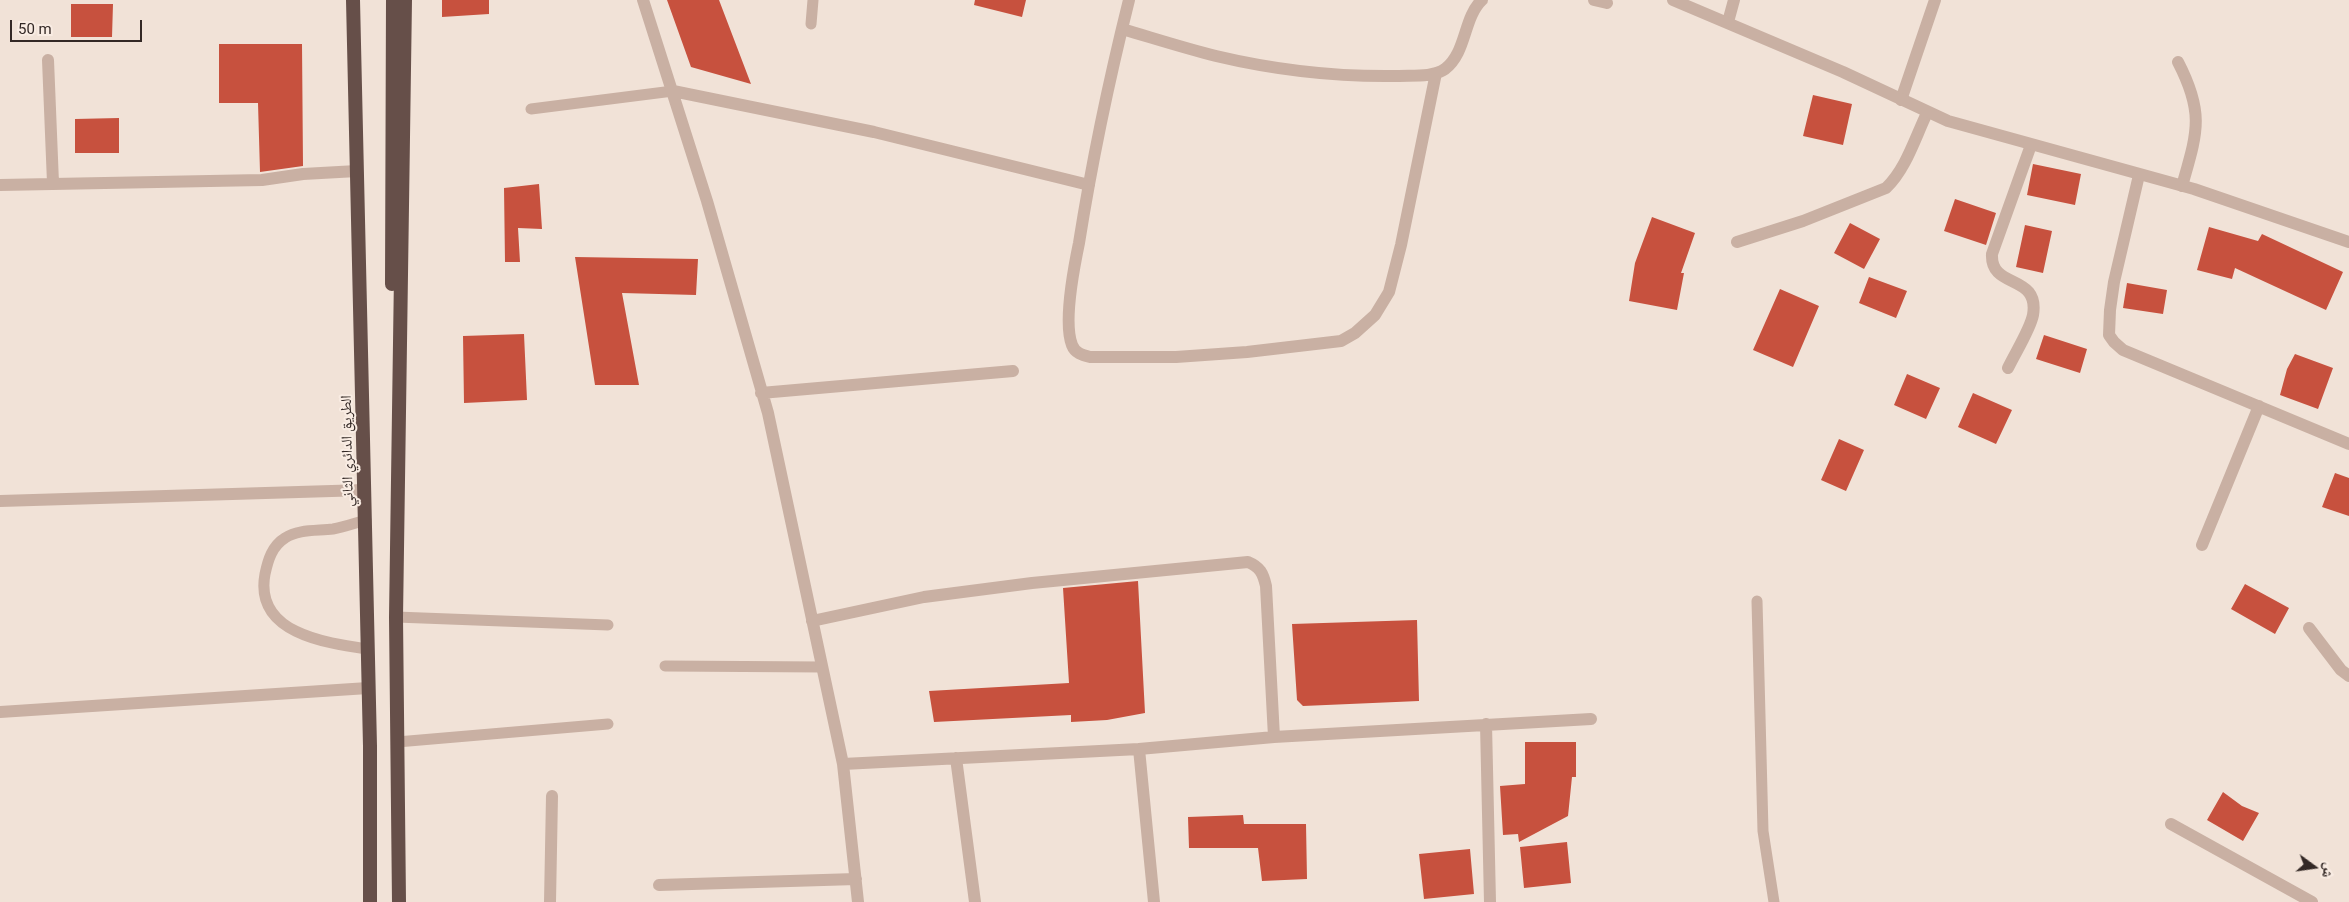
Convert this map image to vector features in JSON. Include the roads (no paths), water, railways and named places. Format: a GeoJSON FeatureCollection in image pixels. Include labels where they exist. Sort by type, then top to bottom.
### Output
{"type":"FeatureCollection","features":[{"type":"Feature","properties":{"kind":"highway","name":"الطريق الدائري الثاني"},"geometry":{"type":"LineString","coordinates":[[353,0],[366,520],[370,746],[370,902]]}},
{"type":"Feature","properties":{"kind":"highway"},"geometry":{"type":"LineString","coordinates":[[393,0],[392,388],[398,452]]}},
{"type":"Feature","properties":{"kind":"highway"},"geometry":{"type":"LineString","coordinates":[[399,902],[396,617],[405,0]]}},
{"type":"Feature","properties":{"kind":"street"},"geometry":{"type":"LineString","coordinates":[[643,0],[707,200],[768,413],[843,764],[858,902]]}},
{"type":"Feature","properties":{"kind":"street"},"geometry":{"type":"LineString","coordinates":[[1129,0],[1089,185],[1071,288],[1069,329],[1072,345],[1079,354],[1090,357],[1176,357],[1248,352],[1341,341],[1355,334],[1375,315],[1389,292],[1401,245],[1436,73]]}},
{"type":"Feature","properties":{"kind":"street"},"geometry":{"type":"LineString","coordinates":[[1122,28],[1216,56],[1289,70],[1376,76],[1426,75],[1444,69],[1454,59],[1461,46],[1476,5],[1482,0]]}},
{"type":"Feature","properties":{"kind":"street"},"geometry":{"type":"LineString","coordinates":[[1594,0],[1607,4]]}},
{"type":"Feature","properties":{"kind":"street"},"geometry":{"type":"LineString","coordinates":[[1673,0],[1691,3],[1728,22],[1948,121],[2182,186],[2235,202],[2349,242]]}},
{"type":"Feature","properties":{"kind":"street"},"geometry":{"type":"LineString","coordinates":[[1728,22],[1734,0]]}},
{"type":"Feature","properties":{"kind":"street"},"geometry":{"type":"LineString","coordinates":[[1901,100],[1935,0]]}},
{"type":"Feature","properties":{"kind":"street"},"geometry":{"type":"LineString","coordinates":[[48,60],[53,183]]}},
{"type":"Feature","properties":{"kind":"street"},"geometry":{"type":"LineString","coordinates":[[2178,62],[2189,84],[2197,112],[2196,139],[2182,186]]}},
{"type":"Feature","properties":{"kind":"street"},"geometry":{"type":"LineString","coordinates":[[673,91],[874,132],[1089,185]]}},
{"type":"Feature","properties":{"kind":"street"},"geometry":{"type":"LineString","coordinates":[[1737,242],[1803,221],[1886,188],[1903,165],[1927,113]]}},
{"type":"Feature","properties":{"kind":"street"},"geometry":{"type":"LineString","coordinates":[[2008,368],[2033,316],[2034,302],[2025,286],[1996,272],[1992,267],[1992,254],[2031,145]]}},
{"type":"Feature","properties":{"kind":"street"},"geometry":{"type":"LineString","coordinates":[[0,185],[262,180],[303,174],[357,171]]}},
{"type":"Feature","properties":{"kind":"street"},"geometry":{"type":"LineString","coordinates":[[2139,175],[2114,282],[2109,335],[2123,350],[2349,444]]}},
{"type":"Feature","properties":{"kind":"street"},"geometry":{"type":"LineString","coordinates":[[761,393],[1013,371]]}},
{"type":"Feature","properties":{"kind":"street"},"geometry":{"type":"LineString","coordinates":[[2202,545],[2259,406]]}},
{"type":"Feature","properties":{"kind":"street"},"geometry":{"type":"LineString","coordinates":[[0,501],[365,490]]}},
{"type":"Feature","properties":{"kind":"street"},"geometry":{"type":"LineString","coordinates":[[812,621],[924,597],[1032,583],[1248,562],[1257,566],[1262,573],[1266,586],[1274,737]]}},
{"type":"Feature","properties":{"kind":"street"},"geometry":{"type":"LineString","coordinates":[[2309,628],[2341,670],[2349,676]]}},
{"type":"Feature","properties":{"kind":"street"},"geometry":{"type":"LineString","coordinates":[[0,712],[368,688]]}},
{"type":"Feature","properties":{"kind":"street"},"geometry":{"type":"LineString","coordinates":[[843,764],[1139,749],[1274,737],[1591,718]]}},
{"type":"Feature","properties":{"kind":"street"},"geometry":{"type":"LineString","coordinates":[[1486,724],[1490,902]]}},
{"type":"Feature","properties":{"kind":"street"},"geometry":{"type":"LineString","coordinates":[[1139,749],[1154,902]]}},
{"type":"Feature","properties":{"kind":"street"},"geometry":{"type":"LineString","coordinates":[[956,758],[975,902]]}},
{"type":"Feature","properties":{"kind":"street"},"geometry":{"type":"LineString","coordinates":[[550,902],[552,796]]}},
{"type":"Feature","properties":{"kind":"street"},"geometry":{"type":"LineString","coordinates":[[2171,824],[2312,902]]}},
{"type":"Feature","properties":{"kind":"street"},"geometry":{"type":"LineString","coordinates":[[659,885],[856,879]]}},
{"type":"Feature","properties":{"kind":"lane"},"geometry":{"type":"LineString","coordinates":[[811,24],[813,0]]}},
{"type":"Feature","properties":{"kind":"lane"},"geometry":{"type":"LineString","coordinates":[[531,109],[673,91]]}},
{"type":"Feature","properties":{"kind":"lane"},"geometry":{"type":"LineString","coordinates":[[366,520],[286,537],[277,544],[270,555],[264,579],[267,600],[279,621],[298,632],[328,643],[367,649]]}},
{"type":"Feature","properties":{"kind":"lane"},"geometry":{"type":"LineString","coordinates":[[1757,601],[1763,831],[1774,902]]}},
{"type":"Feature","properties":{"kind":"lane"},"geometry":{"type":"LineString","coordinates":[[396,617],[608,624]]}},
{"type":"Feature","properties":{"kind":"lane"},"geometry":{"type":"LineString","coordinates":[[665,666],[822,667]]}},
{"type":"Feature","properties":{"kind":"lane"},"geometry":{"type":"LineString","coordinates":[[397,742],[608,724]]}}]}
